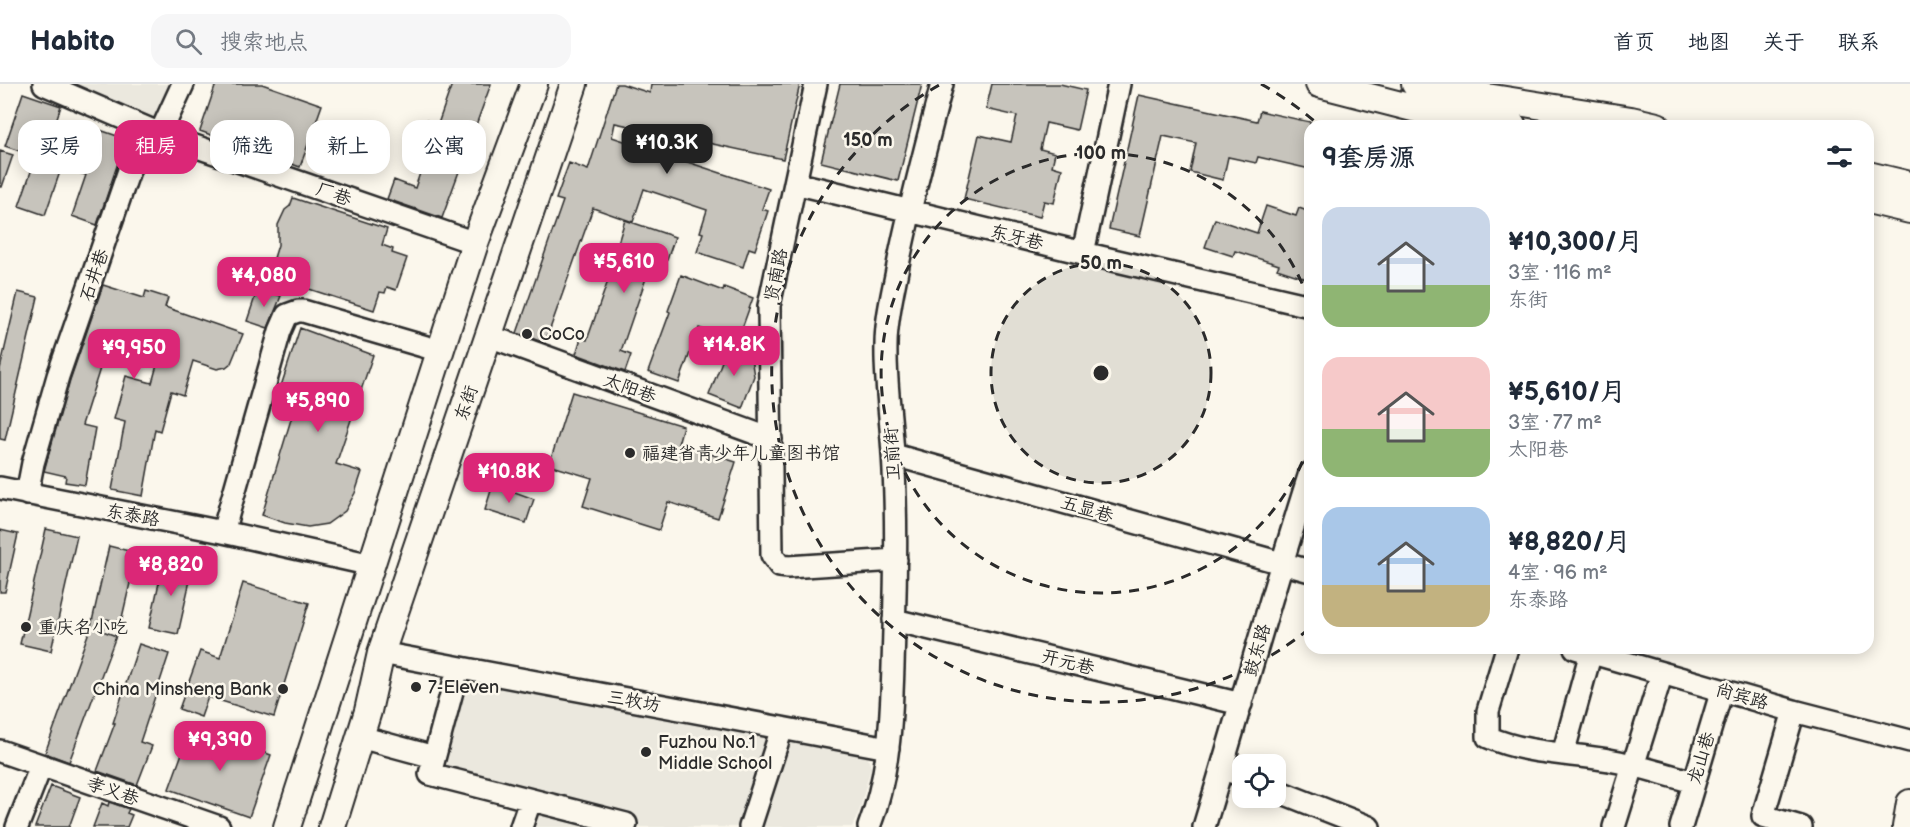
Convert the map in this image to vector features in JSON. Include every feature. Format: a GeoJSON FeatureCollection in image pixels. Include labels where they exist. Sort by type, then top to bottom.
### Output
{"type":"FeatureCollection","features":[{"type":"Feature","properties":{"kind":"main road"},"geometry":{"type":"LineString","coordinates":[[287,827],[475,243],[534,84]]}},
{"type":"Feature","properties":{"kind":"main road","name":"东街"},"geometry":{"type":"LineString","coordinates":[[332,827],[368,711],[381,653],[574,84]]}},
{"type":"Feature","properties":{"kind":"main road"},"geometry":{"type":"LineString","coordinates":[[1319,84],[1428,99],[1631,120]]}},
{"type":"Feature","properties":{"kind":"main road"},"geometry":{"type":"LineString","coordinates":[[1428,99],[1493,120]]}},
{"type":"Feature","properties":{"kind":"main road"},"geometry":{"type":"LineString","coordinates":[[1874,176],[1910,185]]}},
{"type":"Feature","properties":{"kind":"main road"},"geometry":{"type":"LineString","coordinates":[[1874,201],[1910,210]]}},
{"type":"Feature","properties":{"kind":"main road"},"geometry":{"type":"LineString","coordinates":[[1905,827],[1910,803]]}},
{"type":"Feature","properties":{"kind":"street","name":"厂巷"},"geometry":{"type":"LineString","coordinates":[[44,84],[129,120]]}},
{"type":"Feature","properties":{"kind":"street","name":"石井巷"},"geometry":{"type":"LineString","coordinates":[[159,120],[183,84]]}},
{"type":"Feature","properties":{"kind":"street","name":"贤南路"},"geometry":{"type":"LineString","coordinates":[[816,84],[769,306],[772,555],[780,566],[788,567],[896,560]]}},
{"type":"Feature","properties":{"kind":"street","name":"卫前街"},"geometry":{"type":"LineString","coordinates":[[869,827],[882,788],[888,748],[892,686],[896,560],[894,455],[886,344],[892,297],[909,210],[942,84]]}},
{"type":"Feature","properties":{"kind":"street"},"geometry":{"type":"LineString","coordinates":[[1083,253],[1119,84]]}},
{"type":"Feature","properties":{"kind":"street","name":"厂巷"},"geometry":{"type":"LineString","coordinates":[[198,146],[475,243]]}},
{"type":"Feature","properties":{"kind":"street","name":"石井巷"},"geometry":{"type":"LineString","coordinates":[[27,494],[33,463],[58,376],[135,174]]}},
{"type":"Feature","properties":{"kind":"street","name":"东牙巷"},"geometry":{"type":"LineString","coordinates":[[795,183],[1304,305]]}},
{"type":"Feature","properties":{"kind":"street"},"geometry":{"type":"LineString","coordinates":[[223,532],[280,331],[287,315],[303,311],[440,351]]}},
{"type":"Feature","properties":{"kind":"street","name":"太阳巷"},"geometry":{"type":"LineString","coordinates":[[489,336],[771,439]]}},
{"type":"Feature","properties":{"kind":"street","name":"五显巷"},"geometry":{"type":"LineString","coordinates":[[894,455],[1281,563]]}},
{"type":"Feature","properties":{"kind":"street","name":"东泰路"},"geometry":{"type":"LineString","coordinates":[[0,489],[223,532],[372,565]]}},
{"type":"Feature","properties":{"kind":"street","name":"鼓东路"},"geometry":{"type":"LineString","coordinates":[[1204,827],[1304,492]]}},
{"type":"Feature","properties":{"kind":"street"},"geometry":{"type":"LineString","coordinates":[[1281,563],[1304,569]]}},
{"type":"Feature","properties":{"kind":"street","name":"开元巷"},"geometry":{"type":"LineString","coordinates":[[894,620],[1242,704]]}},
{"type":"Feature","properties":{"kind":"street","name":"三牧坊"},"geometry":{"type":"LineString","coordinates":[[381,653],[888,748]]}},
{"type":"Feature","properties":{"kind":"street"},"geometry":{"type":"LineString","coordinates":[[1505,654],[1488,711],[1488,737],[1502,743],[1540,752],[1611,760],[1694,782]]}},
{"type":"Feature","properties":{"kind":"street"},"geometry":{"type":"LineString","coordinates":[[1563,754],[1582,654]]}},
{"type":"Feature","properties":{"kind":"street","name":"尚宾路"},"geometry":{"type":"LineString","coordinates":[[1597,654],[1794,711],[1910,741]]}},
{"type":"Feature","properties":{"kind":"street"},"geometry":{"type":"LineString","coordinates":[[1614,827],[1662,673]]}},
{"type":"Feature","properties":{"kind":"street"},"geometry":{"type":"LineString","coordinates":[[455,680],[430,774],[626,824],[625,827]]}},
{"type":"Feature","properties":{"kind":"street","name":"龙山巷"},"geometry":{"type":"LineString","coordinates":[[1681,827],[1722,690]]}},
{"type":"Feature","properties":{"kind":"street"},"geometry":{"type":"LineString","coordinates":[[1794,711],[1763,816],[1801,827]]}},
{"type":"Feature","properties":{"kind":"street"},"geometry":{"type":"LineString","coordinates":[[750,827],[782,728]]}},
{"type":"Feature","properties":{"kind":"street"},"geometry":{"type":"LineString","coordinates":[[360,737],[434,757]]}},
{"type":"Feature","properties":{"kind":"street","name":"孝义巷"},"geometry":{"type":"LineString","coordinates":[[0,751],[219,827]]}},
{"type":"Feature","properties":{"kind":"street"},"geometry":{"type":"LineString","coordinates":[[17,827],[41,766]]}},
{"type":"Feature","properties":{"kind":"street"},"geometry":{"type":"LineString","coordinates":[[1222,768],[1232,772]]}},
{"type":"Feature","properties":{"kind":"street"},"geometry":{"type":"LineString","coordinates":[[1286,793],[1369,827]]}},
{"type":"Feature","properties":{"kind":"shaded area"},"geometry":{"type":"Polygon","coordinates":[[[68,84],[175,84],[158,120],[147,120],[68,84]]]}},
{"type":"Feature","properties":{"kind":"shaded area","name":"Fuzhou No.1 Middle School"},"geometry":{"type":"Polygon","coordinates":[[[451,675],[857,749],[867,755],[871,767],[860,809],[852,827],[530,827],[535,809],[423,778],[451,675]]]}},
{"type":"Feature","properties":{"kind":"building"},"geometry":{"type":"Polygon","coordinates":[[[216,84],[262,84],[322,105],[317,120],[306,120],[306,150],[300,167],[294,165],[294,120],[210,120],[210,135],[200,131],[216,84]]]}},
{"type":"Feature","properties":{"kind":"building"},"geometry":{"type":"Polygon","coordinates":[[[452,84],[491,84],[478,120],[439,120],[452,84]]]}},
{"type":"Feature","properties":{"kind":"building"},"geometry":{"type":"Polygon","coordinates":[[[616,84],[650,93],[651,84],[800,84],[783,159],[615,123],[612,137],[769,189],[762,209],[768,211],[755,250],[749,248],[743,267],[697,252],[707,210],[644,189],[633,222],[593,208],[545,343],[517,333],[563,201],[556,199],[569,163],[588,170],[616,84]]]}},
{"type":"Feature","properties":{"kind":"building"},"geometry":{"type":"Polygon","coordinates":[[[840,84],[922,84],[898,181],[821,162],[840,84]]]}},
{"type":"Feature","properties":{"kind":"building"},"geometry":{"type":"Polygon","coordinates":[[[992,84],[1060,84],[1086,90],[1077,130],[1046,123],[1040,149],[1055,153],[1052,166],[1062,169],[1054,203],[1044,201],[1040,217],[964,199],[979,135],[1011,142],[1017,116],[986,109],[992,84]]]}},
{"type":"Feature","properties":{"kind":"building"},"geometry":{"type":"Polygon","coordinates":[[[23,93],[61,106],[56,120],[18,120],[18,150],[5,146],[23,93]]]}},
{"type":"Feature","properties":{"kind":"building"},"geometry":{"type":"Polygon","coordinates":[[[1139,95],[1257,121],[1260,111],[1304,121],[1304,168],[1258,157],[1256,163],[1228,157],[1223,180],[1190,172],[1196,143],[1163,136],[1140,236],[1109,229],[1139,95]]]}},
{"type":"Feature","properties":{"kind":"building"},"geometry":{"type":"Polygon","coordinates":[[[102,131],[114,135],[114,174],[97,225],[72,216],[86,175],[82,174],[102,174],[102,131]]]}},
{"type":"Feature","properties":{"kind":"building"},"geometry":{"type":"Polygon","coordinates":[[[0,151],[13,155],[2,187],[0,187],[0,151]]]}},
{"type":"Feature","properties":{"kind":"building"},"geometry":{"type":"Polygon","coordinates":[[[30,174],[59,174],[45,215],[19,206],[30,174]]]}},
{"type":"Feature","properties":{"kind":"building"},"geometry":{"type":"Polygon","coordinates":[[[420,174],[458,174],[442,218],[387,199],[394,180],[415,188],[420,174]]]}},
{"type":"Feature","properties":{"kind":"building"},"geometry":{"type":"Polygon","coordinates":[[[293,198],[387,229],[382,245],[393,249],[392,253],[407,258],[396,290],[387,287],[385,293],[380,292],[374,310],[278,279],[284,261],[274,258],[278,245],[278,225],[293,198]]]}},
{"type":"Feature","properties":{"kind":"building"},"geometry":{"type":"Polygon","coordinates":[[[1266,206],[1296,216],[1299,208],[1304,210],[1304,278],[1277,269],[1279,265],[1235,251],[1233,256],[1205,247],[1215,219],[1257,233],[1266,206]]]}},
{"type":"Feature","properties":{"kind":"building"},"geometry":{"type":"Polygon","coordinates":[[[625,220],[675,237],[667,260],[654,255],[621,351],[631,355],[625,372],[576,354],[581,338],[587,340],[621,244],[618,243],[625,220]]]}},
{"type":"Feature","properties":{"kind":"building"},"geometry":{"type":"Polygon","coordinates":[[[681,275],[723,291],[724,287],[753,298],[737,342],[699,328],[679,383],[648,372],[681,275]]]}},
{"type":"Feature","properties":{"kind":"building"},"geometry":{"type":"Polygon","coordinates":[[[103,285],[144,298],[146,291],[168,298],[165,307],[243,334],[231,363],[226,367],[217,369],[193,361],[183,395],[171,391],[160,431],[155,429],[143,496],[112,490],[125,422],[114,419],[126,376],[152,383],[159,358],[117,346],[111,365],[102,362],[82,425],[95,428],[85,485],[65,482],[66,476],[44,471],[70,380],[103,285]]]}},
{"type":"Feature","properties":{"kind":"building"},"geometry":{"type":"Polygon","coordinates":[[[258,288],[281,296],[268,328],[247,321],[258,288]]]}},
{"type":"Feature","properties":{"kind":"building"},"geometry":{"type":"Polygon","coordinates":[[[18,292],[38,297],[5,440],[0,439],[0,369],[18,292]]]}},
{"type":"Feature","properties":{"kind":"building"},"geometry":{"type":"Polygon","coordinates":[[[300,328],[373,355],[336,464],[362,472],[355,493],[345,511],[327,524],[308,527],[285,523],[262,515],[299,393],[281,386],[300,328]]]}},
{"type":"Feature","properties":{"kind":"building"},"geometry":{"type":"Polygon","coordinates":[[[729,343],[750,352],[754,376],[742,408],[709,395],[729,343]]]}},
{"type":"Feature","properties":{"kind":"building","name":"福建省青少年儿童图书馆"},"geometry":{"type":"Polygon","coordinates":[[[572,392],[683,426],[678,444],[736,462],[718,518],[668,502],[659,530],[583,506],[592,478],[549,465],[572,392]]]}},
{"type":"Feature","properties":{"kind":"building"},"geometry":{"type":"Polygon","coordinates":[[[493,484],[534,499],[526,523],[485,510],[493,484]]]}},
{"type":"Feature","properties":{"kind":"building"},"geometry":{"type":"Polygon","coordinates":[[[46,529],[77,536],[51,651],[20,644],[46,529]]]}},
{"type":"Feature","properties":{"kind":"building"},"geometry":{"type":"Polygon","coordinates":[[[0,530],[18,534],[5,592],[0,592],[0,530]]]}},
{"type":"Feature","properties":{"kind":"building"},"geometry":{"type":"Polygon","coordinates":[[[109,546],[137,553],[121,622],[107,619],[103,631],[116,636],[69,762],[45,753],[91,626],[109,546]]]}},
{"type":"Feature","properties":{"kind":"building"},"geometry":{"type":"Polygon","coordinates":[[[164,560],[193,567],[178,634],[149,628],[164,560]]]}},
{"type":"Feature","properties":{"kind":"building"},"geometry":{"type":"Polygon","coordinates":[[[243,583],[309,603],[274,717],[208,697],[201,717],[179,709],[200,651],[220,658],[243,583]]]}},
{"type":"Feature","properties":{"kind":"building"},"geometry":{"type":"Polygon","coordinates":[[[139,644],[169,654],[140,742],[152,746],[137,785],[97,771],[115,723],[113,723],[139,644]]]}},
{"type":"Feature","properties":{"kind":"building"},"geometry":{"type":"Polygon","coordinates":[[[192,726],[271,755],[249,817],[169,789],[192,726]]]}},
{"type":"Feature","properties":{"kind":"building"},"geometry":{"type":"Polygon","coordinates":[[[51,786],[80,797],[69,827],[35,827],[51,786]]]}},
{"type":"Feature","properties":{"kind":"building"},"geometry":{"type":"Polygon","coordinates":[[[109,802],[129,809],[127,813],[132,815],[127,827],[93,827],[102,803],[108,806],[109,802]]]}},
{"type":"Feature","properties":{"kind":"place","name":"CoCo"},"geometry":{"type":"Point","coordinates":[527,334]}},
{"type":"Feature","properties":{"kind":"place","name":"福建省青少年儿童图书馆"},"geometry":{"type":"Point","coordinates":[630,453]}},
{"type":"Feature","properties":{"kind":"place","name":"重庆名小吃"},"geometry":{"type":"Point","coordinates":[26,627]}},
{"type":"Feature","properties":{"kind":"place","name":"7-Eleven"},"geometry":{"type":"Point","coordinates":[416,687]}},
{"type":"Feature","properties":{"kind":"place","name":"China Minsheng Bank"},"geometry":{"type":"Point","coordinates":[283,689]}},
{"type":"Feature","properties":{"kind":"place","name":"Fuzhou No.1 Middle School"},"geometry":{"type":"Point","coordinates":[646,752]}}]}
